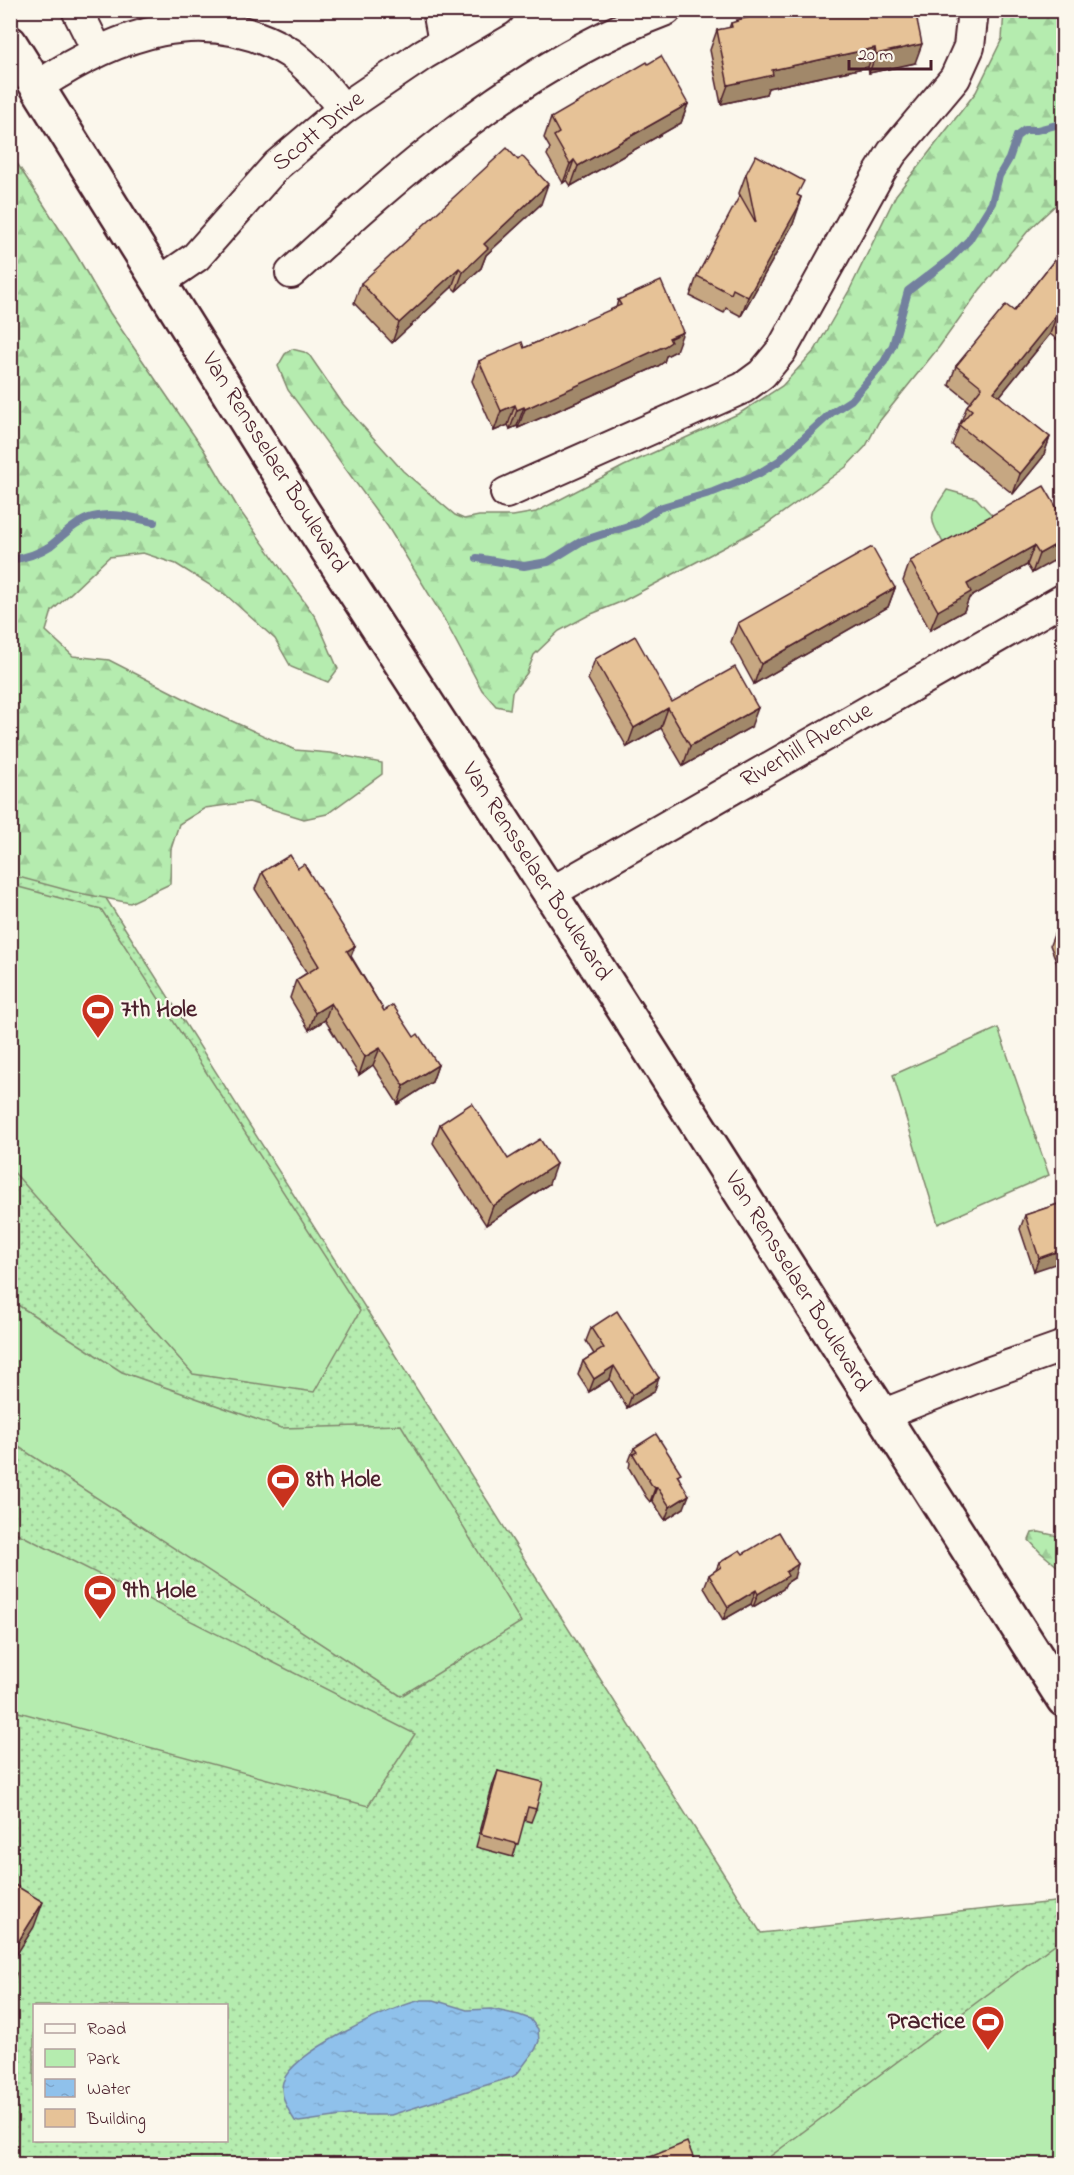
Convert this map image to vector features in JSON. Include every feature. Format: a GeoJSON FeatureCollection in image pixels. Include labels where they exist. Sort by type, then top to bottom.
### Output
{"type":"FeatureCollection","features":[{"type":"Feature","properties":{"kind":"main road","name":"Van Rensselaer Boulevard"},"geometry":{"type":"LineString","coordinates":[[10,43],[302,509],[550,893],[1064,1700]]}},
{"type":"Feature","properties":{"kind":"street"},"geometry":{"type":"LineString","coordinates":[[77,10],[98,50]]}},
{"type":"Feature","properties":{"kind":"street"},"geometry":{"type":"LineString","coordinates":[[438,10],[444,42]]}},
{"type":"Feature","properties":{"kind":"street","name":"Scott Drive"},"geometry":{"type":"LineString","coordinates":[[161,282],[196,257],[277,165],[343,108],[398,70],[499,10]]}},
{"type":"Feature","properties":{"kind":"street"},"geometry":{"type":"LineString","coordinates":[[291,273],[388,186],[475,117],[570,56],[666,10]]}},
{"type":"Feature","properties":{"kind":"street"},"geometry":{"type":"LineString","coordinates":[[506,493],[743,388],[762,374],[789,338],[855,215],[892,153],[955,78],[969,47],[973,10]]}},
{"type":"Feature","properties":{"kind":"street"},"geometry":{"type":"LineString","coordinates":[[38,86],[98,50],[148,29],[194,21],[230,24],[263,37],[290,53],[312,72],[343,108]]}},
{"type":"Feature","properties":{"kind":"street","name":"Riverhill Avenue"},"geometry":{"type":"LineString","coordinates":[[550,893],[1064,600]]}},
{"type":"Feature","properties":{"kind":"street"},"geometry":{"type":"LineString","coordinates":[[882,1415],[984,1374],[1064,1346]]}},
{"type":"Feature","properties":{"kind":"green space"},"geometry":{"type":"Polygon","coordinates":[[[1004,11],[1063,11],[1063,198],[1028,231],[979,291],[939,347],[878,423],[866,446],[846,467],[764,526],[623,601],[559,631],[534,655],[527,673],[512,692],[510,709],[496,706],[482,690],[443,617],[388,527],[288,390],[278,366],[285,354],[292,349],[310,356],[343,404],[403,471],[455,515],[464,519],[536,512],[624,466],[740,413],[782,386],[815,350],[850,289],[896,195],[976,92],[1002,39],[1004,11]]]}},
{"type":"Feature","properties":{"kind":"green space"},"geometry":{"type":"Polygon","coordinates":[[[11,154],[77,256],[110,313],[204,450],[238,508],[316,618],[338,669],[328,682],[291,667],[275,639],[226,595],[176,564],[143,553],[109,557],[52,611],[46,631],[73,656],[109,660],[197,705],[295,750],[330,753],[382,763],[382,774],[327,814],[304,819],[249,802],[205,808],[179,824],[171,849],[170,884],[130,903],[74,892],[11,875],[11,154]]]}},
{"type":"Feature","properties":{"kind":"green space"},"geometry":{"type":"Polygon","coordinates":[[[947,490],[976,498],[994,517],[945,546],[935,529],[932,517],[936,506],[947,490]]]}},
{"type":"Feature","properties":{"kind":"green space"},"geometry":{"type":"Polygon","coordinates":[[[11,830],[71,843],[761,1933],[1064,1901],[1063,2164],[11,2164],[11,830]]]}},
{"type":"Feature","properties":{"kind":"green space","name":"7th Hole"},"geometry":{"type":"Polygon","coordinates":[[[11,885],[101,909],[360,1311],[314,1392],[193,1374],[11,1169],[11,885]]]}},
{"type":"Feature","properties":{"kind":"green space"},"geometry":{"type":"Polygon","coordinates":[[[998,1028],[1049,1175],[938,1224],[893,1075],[998,1028]]]}},
{"type":"Feature","properties":{"kind":"green space","name":"8th Hole"},"geometry":{"type":"Polygon","coordinates":[[[10,1300],[122,1372],[281,1428],[401,1425],[521,1622],[401,1696],[11,1442],[10,1300]]]}},
{"type":"Feature","properties":{"kind":"green space","name":"9th Hole"},"geometry":{"type":"Polygon","coordinates":[[[11,1530],[415,1734],[368,1806],[11,1710],[11,1530]]]}},
{"type":"Feature","properties":{"kind":"green space"},"geometry":{"type":"Polygon","coordinates":[[[1039,1532],[1063,1537],[1063,1571],[1029,1540],[1032,1533],[1039,1532]]]}},
{"type":"Feature","properties":{"kind":"green space","name":"Practice"},"geometry":{"type":"Polygon","coordinates":[[[1063,1938],[1063,2164],[760,2164],[1063,1938]]]}},
{"type":"Feature","properties":{"kind":"water"},"geometry":{"type":"Polygon","coordinates":[[[422,2000],[434,2000],[467,2010],[491,2009],[519,2015],[530,2019],[538,2029],[539,2041],[517,2074],[512,2077],[391,2115],[349,2115],[295,2121],[282,2092],[283,2082],[290,2070],[304,2057],[345,2032],[389,2011],[422,2000]]]}},
{"type":"Feature","properties":{"kind":"building"},"geometry":{"type":"Polygon","coordinates":[[[781,10],[915,10],[922,44],[876,54],[875,48],[772,70],[773,75],[728,85],[717,30],[732,27],[731,23],[737,20],[781,10]]]}},
{"type":"Feature","properties":{"kind":"building"},"geometry":{"type":"Polygon","coordinates":[[[661,56],[688,104],[578,166],[574,160],[570,164],[554,136],[559,133],[551,118],[661,56]]]}},
{"type":"Feature","properties":{"kind":"building"},"geometry":{"type":"Polygon","coordinates":[[[507,148],[518,160],[522,156],[548,184],[484,244],[488,248],[463,272],[459,268],[399,323],[361,283],[507,148]]]}},
{"type":"Feature","properties":{"kind":"building"},"geometry":{"type":"Polygon","coordinates":[[[756,155],[804,181],[797,195],[801,197],[798,203],[800,204],[748,297],[733,289],[731,294],[697,276],[740,195],[756,223],[746,174],[756,155]]]}},
{"type":"Feature","properties":{"kind":"building"},"geometry":{"type":"Polygon","coordinates":[[[1064,248],[1064,319],[1057,314],[994,392],[1050,437],[1020,474],[959,425],[972,410],[967,406],[982,387],[956,366],[1006,305],[1014,311],[1064,248]]]}},
{"type":"Feature","properties":{"kind":"building"},"geometry":{"type":"Polygon","coordinates":[[[661,281],[683,332],[669,338],[671,342],[525,409],[524,407],[517,410],[515,405],[501,411],[479,361],[522,342],[524,348],[621,305],[618,300],[661,281]]]}},
{"type":"Feature","properties":{"kind":"building"},"geometry":{"type":"Polygon","coordinates":[[[1044,486],[1064,520],[1064,540],[1039,554],[1034,546],[967,584],[971,592],[938,611],[910,561],[1044,486]]]}},
{"type":"Feature","properties":{"kind":"building"},"geometry":{"type":"Polygon","coordinates":[[[872,547],[895,588],[761,664],[738,623],[872,547]]]}},
{"type":"Feature","properties":{"kind":"building"},"geometry":{"type":"Polygon","coordinates":[[[635,636],[672,702],[735,667],[758,708],[690,746],[668,708],[634,728],[595,659],[635,636]]]}},
{"type":"Feature","properties":{"kind":"building"},"geometry":{"type":"Polygon","coordinates":[[[290,855],[298,868],[304,864],[355,946],[347,951],[384,1011],[393,1005],[414,1037],[418,1034],[438,1065],[404,1086],[380,1048],[365,1057],[331,1003],[315,1013],[296,980],[319,966],[262,872],[290,855]]]}},
{"type":"Feature","properties":{"kind":"building"},"geometry":{"type":"Polygon","coordinates":[[[1064,928],[1064,955],[1055,932],[1064,928]]]}},
{"type":"Feature","properties":{"kind":"building"},"geometry":{"type":"Polygon","coordinates":[[[472,1103],[508,1159],[540,1139],[556,1164],[493,1206],[440,1124],[472,1103]]]}},
{"type":"Feature","properties":{"kind":"building"},"geometry":{"type":"Polygon","coordinates":[[[1064,1202],[1064,1249],[1039,1258],[1025,1215],[1064,1202]]]}},
{"type":"Feature","properties":{"kind":"building"},"geometry":{"type":"Polygon","coordinates":[[[617,1311],[659,1378],[632,1395],[614,1366],[594,1379],[583,1361],[604,1348],[591,1328],[617,1311]]]}},
{"type":"Feature","properties":{"kind":"building"},"geometry":{"type":"Polygon","coordinates":[[[656,1434],[681,1473],[677,1475],[689,1495],[670,1507],[657,1487],[651,1484],[633,1454],[637,1452],[634,1448],[656,1434]]]}},
{"type":"Feature","properties":{"kind":"building"},"geometry":{"type":"Polygon","coordinates":[[[779,1532],[798,1564],[786,1572],[788,1576],[758,1594],[756,1590],[728,1607],[709,1575],[721,1567],[719,1563],[740,1550],[743,1554],[779,1532]]]}},
{"type":"Feature","properties":{"kind":"building"},"geometry":{"type":"Polygon","coordinates":[[[498,1771],[543,1782],[536,1809],[528,1807],[518,1844],[481,1834],[498,1771]]]}},
{"type":"Feature","properties":{"kind":"building"},"geometry":{"type":"Polygon","coordinates":[[[10,1882],[43,1902],[18,1942],[11,1972],[16,1973],[11,1995],[10,1882]]]}},
{"type":"Feature","properties":{"kind":"building"},"geometry":{"type":"Polygon","coordinates":[[[687,2142],[696,2164],[633,2164],[687,2142]]]}},
{"type":"Feature","properties":{"kind":"waterway"},"geometry":{"type":"LineString","coordinates":[[477,558],[524,566],[548,562],[582,541],[637,523],[659,508],[713,492],[758,474],[779,461],[831,413],[851,400],[884,362],[893,345],[908,291],[951,258],[969,240],[992,203],[999,176],[1009,159],[1017,136],[1025,130],[1037,130],[1064,123]]}},
{"type":"Feature","properties":{"kind":"waterway"},"geometry":{"type":"LineString","coordinates":[[10,560],[41,551],[75,525],[93,517],[116,515],[154,522]]}},
{"type":"Feature","properties":{"kind":"place","name":"7th Hole"},"geometry":{"type":"Point","coordinates":[98,1039]}},
{"type":"Feature","properties":{"kind":"place","name":"8th Hole"},"geometry":{"type":"Point","coordinates":[283,1509]}},
{"type":"Feature","properties":{"kind":"place","name":"9th Hole"},"geometry":{"type":"Point","coordinates":[100,1620]}},
{"type":"Feature","properties":{"kind":"place","name":"Practice"},"geometry":{"type":"Point","coordinates":[988,2051]}}]}
